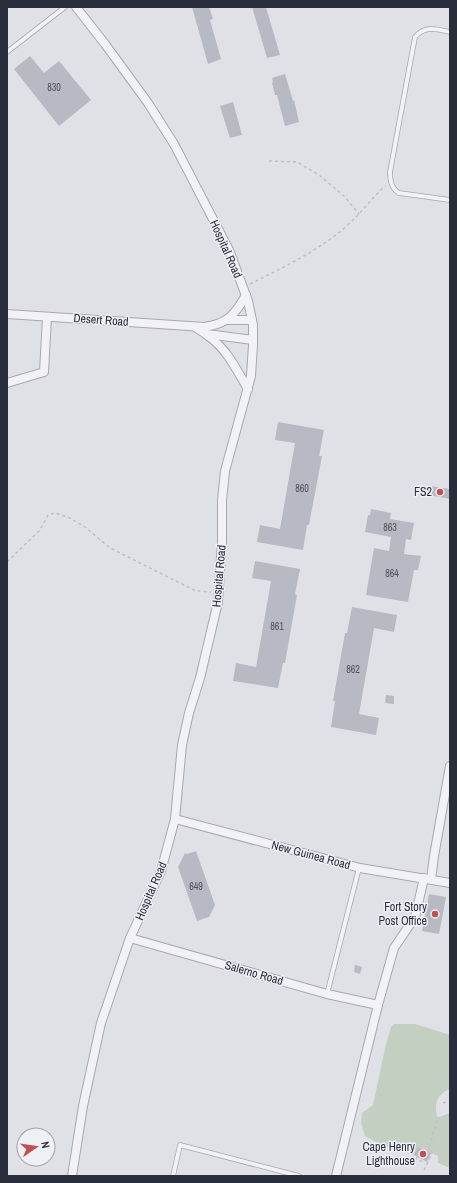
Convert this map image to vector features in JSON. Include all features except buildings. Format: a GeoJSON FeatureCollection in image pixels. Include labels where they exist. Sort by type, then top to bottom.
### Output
{"type":"FeatureCollection","features":[{"type":"Feature","properties":{"kind":"street","name":"Hospital Road"},"geometry":{"type":"LineString","coordinates":[[72,1176],[83,1106],[101,1023],[130,938],[161,871],[175,819],[182,745],[218,602],[222,542],[222,500],[225,471],[251,376],[253,340],[252,320],[244,291],[229,250],[174,144],[148,103],[76,7]]}},
{"type":"Feature","properties":{"kind":"street"},"geometry":{"type":"LineString","coordinates":[[227,320],[237,311],[244,291]]}},
{"type":"Feature","properties":{"kind":"street","name":"Desert Road"},"geometry":{"type":"LineString","coordinates":[[7,314],[194,327],[215,325],[227,320],[252,320]]}},
{"type":"Feature","properties":{"kind":"street"},"geometry":{"type":"LineString","coordinates":[[7,383],[44,372],[47,317]]}},
{"type":"Feature","properties":{"kind":"street","name":"Desert Road"},"geometry":{"type":"LineString","coordinates":[[194,327],[206,334],[222,348],[234,364],[248,389]]}},
{"type":"Feature","properties":{"kind":"street","name":"Desert Road"},"geometry":{"type":"LineString","coordinates":[[206,334],[253,340]]}},
{"type":"Feature","properties":{"kind":"street"},"geometry":{"type":"LineString","coordinates":[[336,1176],[378,1005],[394,948],[415,917],[428,879],[434,856],[450,766]]}},
{"type":"Feature","properties":{"kind":"street","name":"New Guinea Road"},"geometry":{"type":"LineString","coordinates":[[175,819],[360,868],[450,883]]}},
{"type":"Feature","properties":{"kind":"street","name":"Salerno Road"},"geometry":{"type":"LineString","coordinates":[[130,938],[327,994],[378,1005]]}},
{"type":"Feature","properties":{"kind":"lane"},"geometry":{"type":"LineString","coordinates":[[7,52],[65,7]]}},
{"type":"Feature","properties":{"kind":"lane"},"geometry":{"type":"LineString","coordinates":[[450,32],[425,29],[418,33],[415,37],[390,172],[390,182],[395,191],[399,193],[450,200]]}},
{"type":"Feature","properties":{"kind":"lane"},"geometry":{"type":"LineString","coordinates":[[327,994],[360,868]]}},
{"type":"Feature","properties":{"kind":"lane"},"geometry":{"type":"LineString","coordinates":[[173,1176],[180,1145],[299,1176]]}},
{"type":"Feature","properties":{"kind":"path"},"geometry":{"type":"LineString","coordinates":[[269,161],[297,162],[319,175],[344,196],[359,214]]}},
{"type":"Feature","properties":{"kind":"path"},"geometry":{"type":"LineString","coordinates":[[244,291],[310,253],[342,230],[390,182]]}},
{"type":"Feature","properties":{"kind":"path"},"geometry":{"type":"LineString","coordinates":[[7,562],[40,530],[48,515],[55,513],[68,517],[84,527],[110,548],[175,581],[196,591],[219,593]]}},
{"type":"Feature","properties":{"kind":"path"},"geometry":{"type":"LineString","coordinates":[[443,1103],[447,1102]]}},
{"type":"Feature","properties":{"kind":"path"},"geometry":{"type":"LineString","coordinates":[[428,1152],[438,1117]]}},
{"type":"Feature","properties":{"kind":"path"},"geometry":{"type":"LineString","coordinates":[[424,1170],[432,1153],[429,1149]]}},
{"type":"Feature","properties":{"kind":"path"},"geometry":{"type":"LineString","coordinates":[[417,1157],[416,1159],[427,1163]]}},
{"type":"Feature","properties":{"kind":"green space"},"geometry":{"type":"Polygon","coordinates":[[[394,1024],[415,1024],[450,1035],[450,1089],[439,1097],[436,1107],[437,1116],[439,1117],[450,1113],[450,1168],[438,1163],[438,1156],[419,1147],[414,1155],[399,1149],[383,1146],[365,1136],[361,1123],[362,1113],[373,1105],[386,1044],[391,1027],[394,1024]]]}},
{"type":"Feature","properties":{"kind":"place","name":"FS2"},"geometry":{"type":"Point","coordinates":[440,492]}},
{"type":"Feature","properties":{"kind":"place","name":"Fort Story Post Office"},"geometry":{"type":"Point","coordinates":[435,914]}},
{"type":"Feature","properties":{"kind":"place","name":"Cape Henry Lighthouse"},"geometry":{"type":"Point","coordinates":[423,1154]}}]}
